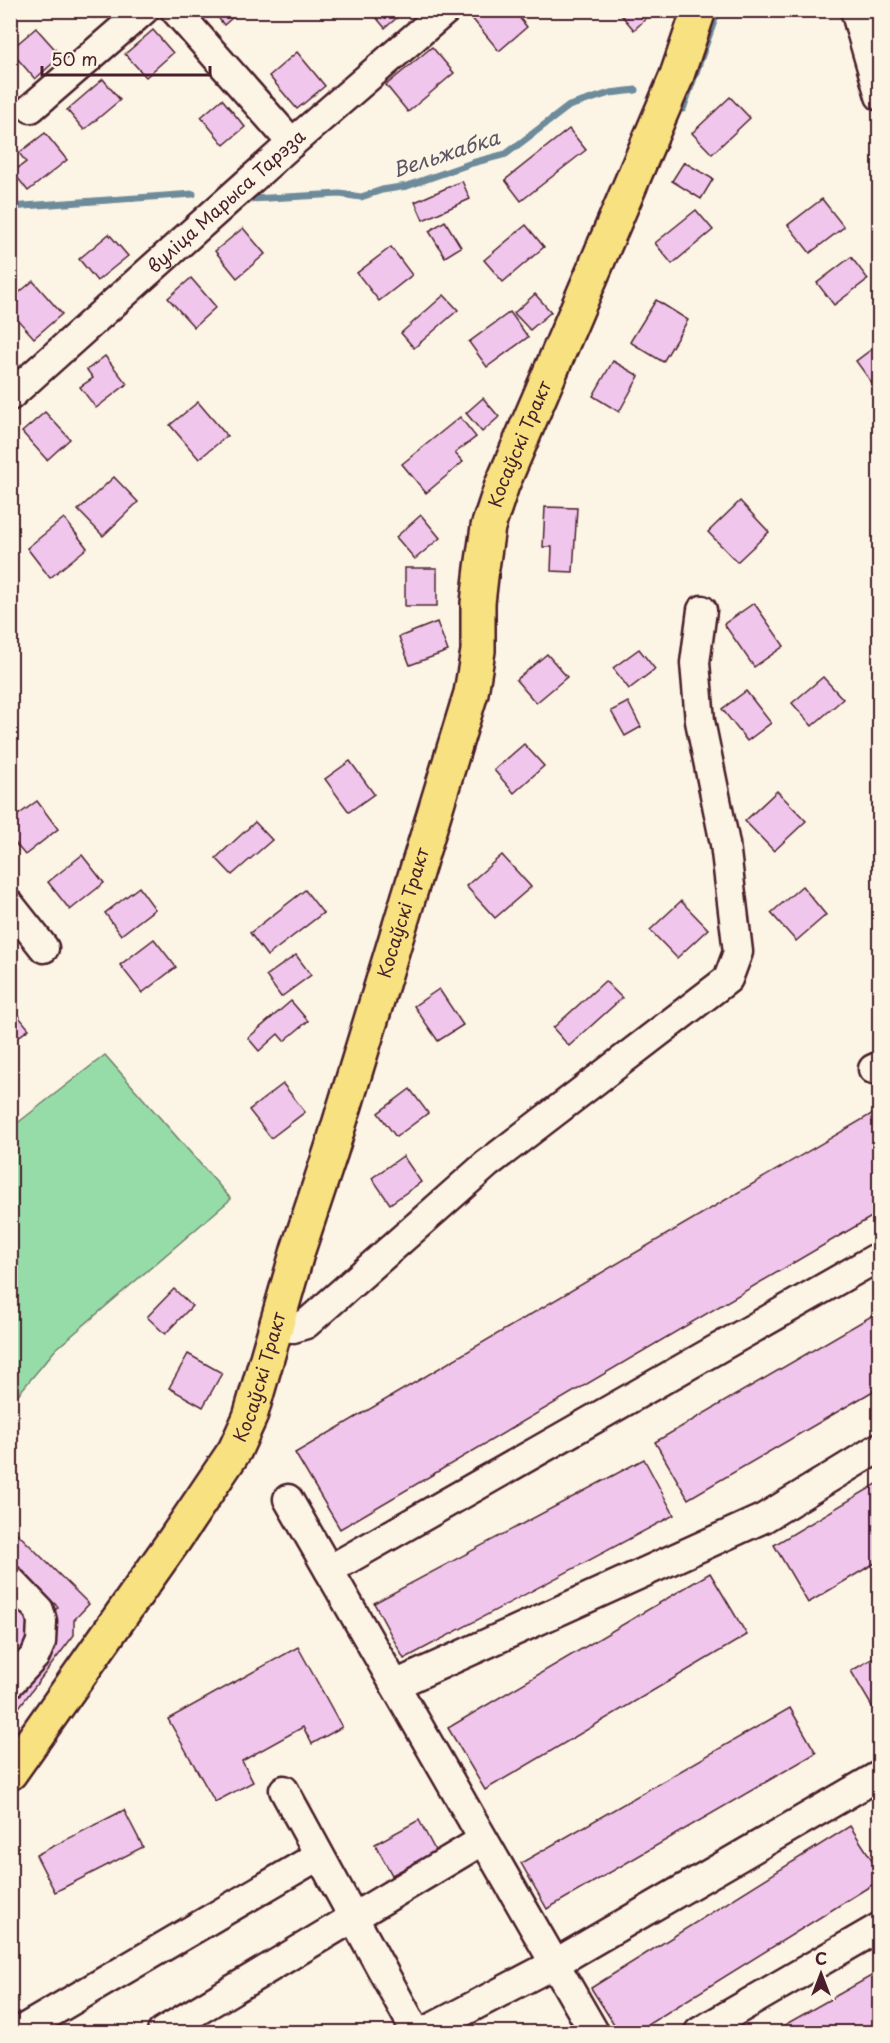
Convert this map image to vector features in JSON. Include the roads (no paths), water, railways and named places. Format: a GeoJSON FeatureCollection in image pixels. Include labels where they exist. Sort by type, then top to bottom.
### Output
{"type":"FeatureCollection","features":[{"type":"Feature","properties":{"kind":"main road","name":"Косаўскі Тракт"},"geometry":{"type":"LineString","coordinates":[[10,1773],[235,1450],[250,1417],[298,1250],[331,1151],[471,693],[478,651],[478,603],[488,527],[502,485],[676,78],[699,10]]}},
{"type":"Feature","properties":{"kind":"street"},"geometry":{"type":"LineString","coordinates":[[31,108],[144,10]]}},
{"type":"Feature","properties":{"kind":"street"},"geometry":{"type":"LineString","coordinates":[[175,10],[292,143]]}},
{"type":"Feature","properties":{"kind":"street","name":"вуліца Марыса Тарэза"},"geometry":{"type":"LineString","coordinates":[[10,396],[292,143],[446,10]]}},
{"type":"Feature","properties":{"kind":"street"},"geometry":{"type":"LineString","coordinates":[[855,10],[879,96]]}},
{"type":"Feature","properties":{"kind":"street"},"geometry":{"type":"LineString","coordinates":[[275,1326],[292,1328],[306,1324],[487,1164],[728,979],[738,952],[725,844],[700,722],[695,663],[702,610]]}},
{"type":"Feature","properties":{"kind":"street"},"geometry":{"type":"LineString","coordinates":[[10,905],[44,948]]}},
{"type":"Feature","properties":{"kind":"street"},"geometry":{"type":"LineString","coordinates":[[329,1570],[879,1256]]}},
{"type":"Feature","properties":{"kind":"street"},"geometry":{"type":"LineString","coordinates":[[395,1685],[764,1518],[879,1447]]}},
{"type":"Feature","properties":{"kind":"street"},"geometry":{"type":"LineString","coordinates":[[288,1499],[594,2032]]}},
{"type":"Feature","properties":{"kind":"street"},"geometry":{"type":"LineString","coordinates":[[10,1580],[32,1601],[39,1610],[42,1621],[41,1642],[35,1656],[10,1683]]}},
{"type":"Feature","properties":{"kind":"street"},"geometry":{"type":"LineString","coordinates":[[424,2032],[554,1964],[879,1776]]}},
{"type":"Feature","properties":{"kind":"street"},"geometry":{"type":"LineString","coordinates":[[284,1791],[416,2032]]}},
{"type":"Feature","properties":{"kind":"street"},"geometry":{"type":"LineString","coordinates":[[162,2032],[483,1840]]}},
{"type":"Feature","properties":{"kind":"street"},"geometry":{"type":"LineString","coordinates":[[18,2032],[318,1856]]}},
{"type":"Feature","properties":{"kind":"street"},"geometry":{"type":"LineString","coordinates":[[699,2032],[879,1928]]}},
{"type":"Feature","properties":{"kind":"waterway","name":"Вельжабка"},"geometry":{"type":"LineString","coordinates":[[683,109],[718,10]]}},
{"type":"Feature","properties":{"kind":"waterway","name":"Вельжабка"},"geometry":{"type":"LineString","coordinates":[[251,199],[340,194],[361,197],[382,190],[407,186],[472,163],[506,154],[569,106],[610,93],[636,90]]}},
{"type":"Feature","properties":{"kind":"waterway","name":"Вельжабка"},"geometry":{"type":"LineString","coordinates":[[10,207],[193,194]]}}]}
